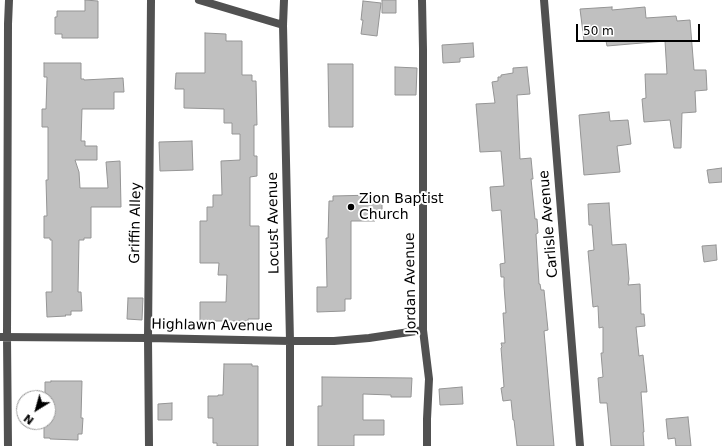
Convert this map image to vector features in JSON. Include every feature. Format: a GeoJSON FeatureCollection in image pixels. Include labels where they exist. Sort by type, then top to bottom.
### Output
{"type":"FeatureCollection","features":[{"type":"Feature","properties":{"kind":"street"},"geometry":{"type":"LineString","coordinates":[[8,446],[3,337],[4,24],[9,0]]}},
{"type":"Feature","properties":{"kind":"street","name":"Griffin Alley"},"geometry":{"type":"LineString","coordinates":[[149,446],[148,338],[151,0]]}},
{"type":"Feature","properties":{"kind":"street"},"geometry":{"type":"LineString","coordinates":[[199,0],[283,25]]}},
{"type":"Feature","properties":{"kind":"street","name":"Locust Avenue"},"geometry":{"type":"LineString","coordinates":[[284,0],[283,25],[290,341],[290,446]]}},
{"type":"Feature","properties":{"kind":"street","name":"Jordan Avenue"},"geometry":{"type":"LineString","coordinates":[[422,0],[423,330],[429,379],[427,446]]}},
{"type":"Feature","properties":{"kind":"street","name":"Carlisle Avenue"},"geometry":{"type":"LineString","coordinates":[[544,0],[580,446]]}},
{"type":"Feature","properties":{"kind":"street","name":"Highlawn Avenue"},"geometry":{"type":"LineString","coordinates":[[3,337],[334,341],[369,338],[423,330]]}},
{"type":"Feature","properties":{"kind":"building"},"geometry":{"type":"Polygon","coordinates":[[[85,0],[98,1],[98,38],[62,38],[62,34],[55,34],[55,17],[57,17],[57,11],[85,11],[85,0]]]}},
{"type":"Feature","properties":{"kind":"building"},"geometry":{"type":"Polygon","coordinates":[[[382,0],[396,0],[396,13],[382,13],[382,0]]]}},
{"type":"Feature","properties":{"kind":"building"},"geometry":{"type":"Polygon","coordinates":[[[363,1],[381,3],[377,36],[361,34],[363,1]]]}},
{"type":"Feature","properties":{"kind":"building"},"geometry":{"type":"Polygon","coordinates":[[[612,7],[612,10],[645,7],[646,18],[676,16],[677,21],[690,20],[694,70],[706,70],[707,90],[695,91],[696,112],[682,113],[681,148],[674,148],[670,120],[644,122],[642,99],[646,98],[645,74],[667,74],[665,41],[607,46],[606,41],[584,41],[580,9],[612,7]]]}},
{"type":"Feature","properties":{"kind":"building"},"geometry":{"type":"Polygon","coordinates":[[[205,33],[226,34],[226,41],[242,41],[242,75],[252,75],[252,81],[256,81],[257,125],[254,125],[254,156],[257,156],[257,176],[250,177],[250,226],[259,226],[259,319],[248,319],[248,321],[200,321],[200,302],[226,302],[227,275],[218,275],[219,263],[200,263],[200,221],[207,221],[207,207],[213,207],[213,195],[222,195],[221,161],[240,160],[240,134],[232,134],[232,123],[224,123],[224,109],[184,108],[184,89],[175,89],[176,73],[205,73],[205,33]]]}},
{"type":"Feature","properties":{"kind":"building"},"geometry":{"type":"Polygon","coordinates":[[[473,43],[474,57],[460,58],[460,62],[443,63],[442,45],[473,43]]]}},
{"type":"Feature","properties":{"kind":"building"},"geometry":{"type":"Polygon","coordinates":[[[44,63],[81,63],[81,79],[84,80],[123,78],[124,92],[114,92],[114,109],[82,109],[81,141],[85,141],[85,146],[97,146],[97,160],[75,160],[79,172],[80,188],[108,188],[106,162],[120,161],[121,207],[91,207],[91,238],[79,240],[78,292],[81,292],[82,311],[71,311],[71,315],[65,315],[66,316],[47,317],[46,292],[52,292],[52,240],[50,240],[50,238],[44,238],[44,216],[47,216],[46,180],[48,180],[48,127],[42,127],[42,109],[46,109],[47,77],[44,77],[44,63]]]}},
{"type":"Feature","properties":{"kind":"building"},"geometry":{"type":"Polygon","coordinates":[[[328,64],[353,64],[353,127],[329,127],[328,64]]]}},
{"type":"Feature","properties":{"kind":"building"},"geometry":{"type":"Polygon","coordinates":[[[395,67],[417,68],[416,95],[395,95],[395,67]]]}},
{"type":"Feature","properties":{"kind":"building"},"geometry":{"type":"Polygon","coordinates":[[[527,67],[530,94],[517,95],[520,159],[531,158],[533,179],[531,179],[538,233],[536,234],[539,284],[541,290],[544,290],[548,330],[544,331],[554,446],[517,446],[511,400],[503,401],[501,388],[504,387],[501,343],[505,343],[503,313],[506,313],[504,277],[501,277],[500,264],[505,263],[501,210],[492,211],[490,187],[504,186],[501,151],[480,152],[476,104],[495,103],[492,82],[498,81],[498,77],[501,77],[501,75],[513,73],[513,68],[527,67]]]}},
{"type":"Feature","properties":{"kind":"building"},"geometry":{"type":"Polygon","coordinates":[[[609,112],[610,121],[628,120],[631,144],[617,146],[620,172],[584,175],[579,115],[609,112]]]}},
{"type":"Feature","properties":{"kind":"building"},"geometry":{"type":"Polygon","coordinates":[[[192,141],[193,170],[160,171],[159,142],[192,141]]]}},
{"type":"Feature","properties":{"kind":"building"},"geometry":{"type":"Polygon","coordinates":[[[722,168],[722,182],[709,183],[707,170],[722,168]]]}},
{"type":"Feature","properties":{"kind":"building"},"geometry":{"type":"Polygon","coordinates":[[[374,195],[382,205],[382,209],[375,221],[351,221],[351,299],[345,299],[345,311],[317,312],[317,287],[327,287],[326,238],[328,238],[329,201],[333,201],[333,196],[374,195]]]}},
{"type":"Feature","properties":{"kind":"building"},"geometry":{"type":"Polygon","coordinates":[[[609,203],[612,245],[626,244],[629,279],[628,285],[640,284],[641,314],[644,314],[645,326],[636,327],[639,356],[643,355],[647,392],[641,392],[644,446],[611,446],[607,403],[600,403],[598,378],[603,377],[601,353],[603,353],[603,327],[599,328],[598,306],[593,307],[588,251],[594,250],[592,225],[589,225],[588,204],[609,203]]]}},
{"type":"Feature","properties":{"kind":"building"},"geometry":{"type":"Polygon","coordinates":[[[716,245],[717,260],[704,262],[702,246],[716,245]]]}},
{"type":"Feature","properties":{"kind":"building"},"geometry":{"type":"Polygon","coordinates":[[[128,298],[143,298],[142,320],[127,319],[128,298]]]}},
{"type":"Feature","properties":{"kind":"building"},"geometry":{"type":"Polygon","coordinates":[[[224,364],[252,364],[252,366],[258,366],[258,446],[217,446],[217,443],[213,443],[213,418],[208,418],[208,396],[223,395],[224,364]]]}},
{"type":"Feature","properties":{"kind":"building"},"geometry":{"type":"Polygon","coordinates":[[[322,377],[412,378],[411,397],[391,397],[391,395],[363,394],[363,420],[384,420],[384,435],[354,435],[354,446],[318,446],[318,406],[322,406],[322,377]]]}},
{"type":"Feature","properties":{"kind":"building"},"geometry":{"type":"Polygon","coordinates":[[[82,381],[82,434],[78,434],[78,440],[44,438],[44,430],[56,430],[56,390],[45,390],[45,382],[82,381]]]}},
{"type":"Feature","properties":{"kind":"building"},"geometry":{"type":"Polygon","coordinates":[[[462,387],[463,404],[440,405],[439,389],[462,387]]]}},
{"type":"Feature","properties":{"kind":"building"},"geometry":{"type":"Polygon","coordinates":[[[172,403],[172,420],[158,420],[158,404],[172,403]]]}},
{"type":"Feature","properties":{"kind":"building"},"geometry":{"type":"Polygon","coordinates":[[[688,417],[691,446],[676,446],[675,438],[668,439],[666,419],[688,417]]]}},
{"type":"Feature","properties":{"kind":"place","name":"Zion Baptist Church"},"geometry":{"type":"Point","coordinates":[351,207]}}]}
